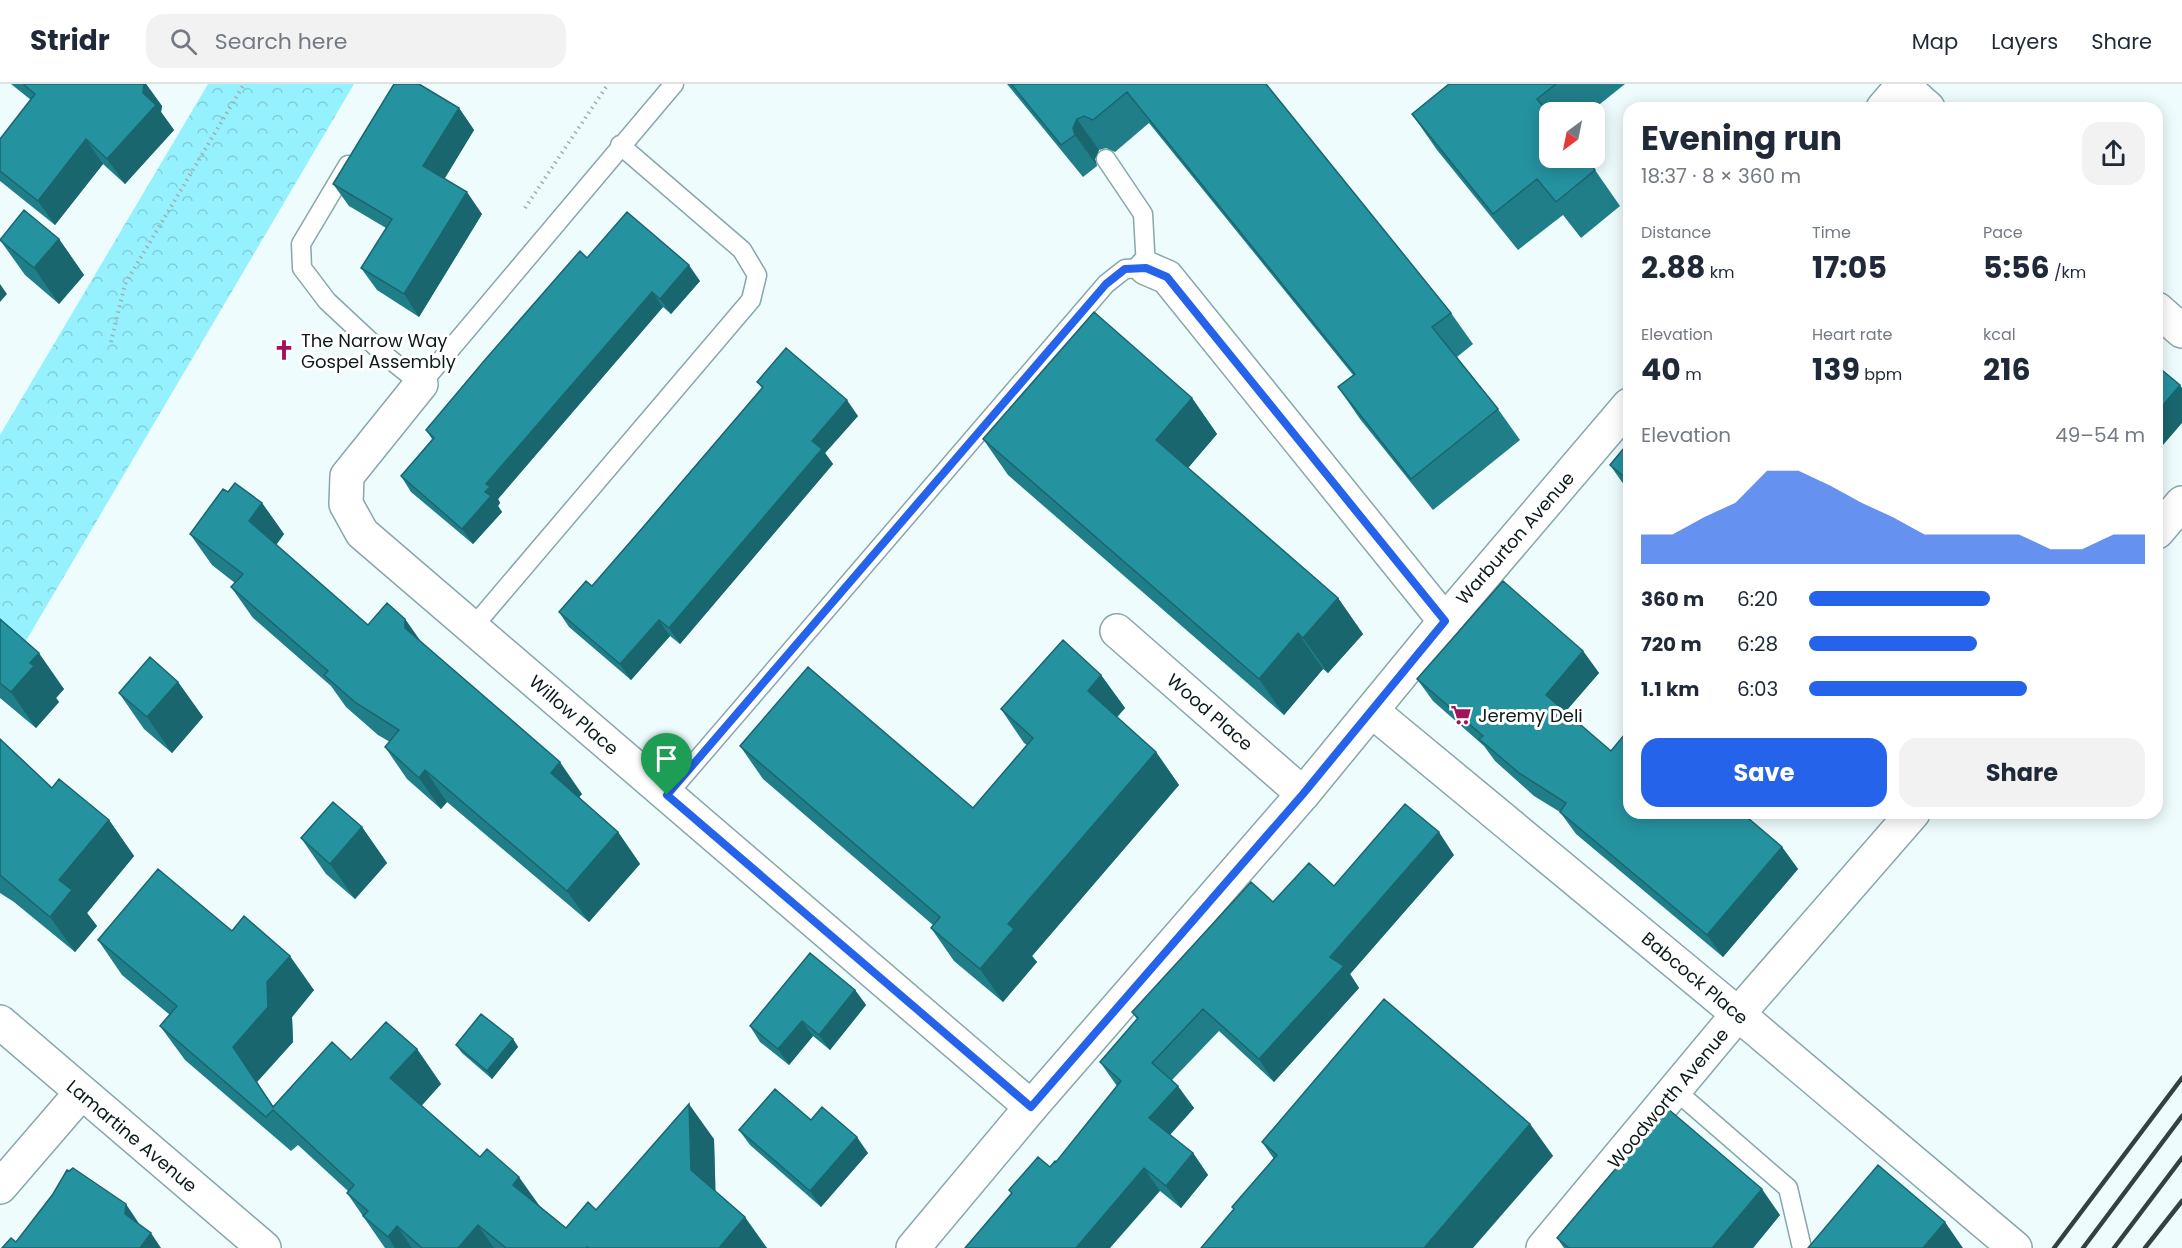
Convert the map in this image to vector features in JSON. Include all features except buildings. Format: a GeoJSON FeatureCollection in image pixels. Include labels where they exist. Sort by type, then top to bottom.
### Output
{"type":"FeatureCollection","features":[{"type":"Feature","properties":{"kind":"street"},"geometry":{"type":"LineString","coordinates":[[1898,90],[1918,102]]}},
{"type":"Feature","properties":{"kind":"street"},"geometry":{"type":"LineString","coordinates":[[1146,268],[1167,277],[1445,621]]}},
{"type":"Feature","properties":{"kind":"street"},"geometry":{"type":"LineString","coordinates":[[2163,314],[2182,331]]}},
{"type":"Feature","properties":{"kind":"street","name":"Willow Place"},"geometry":{"type":"LineString","coordinates":[[421,384],[348,476],[346,504],[362,533],[1031,1107]]}},
{"type":"Feature","properties":{"kind":"street","name":"Warburton Avenue"},"geometry":{"type":"LineString","coordinates":[[913,1248],[1031,1107],[1303,794],[1445,621],[1623,412]]}},
{"type":"Feature","properties":{"kind":"street"},"geometry":{"type":"LineString","coordinates":[[2163,525],[2182,503]]}},
{"type":"Feature","properties":{"kind":"street","name":"Wood Place"},"geometry":{"type":"LineString","coordinates":[[1117,631],[1303,794]]}},
{"type":"Feature","properties":{"kind":"street","name":"Babcock Place"},"geometry":{"type":"LineString","coordinates":[[1372,711],[1738,1014],[2015,1248]]}},
{"type":"Feature","properties":{"kind":"street","name":"Woodworth Avenue"},"geometry":{"type":"LineString","coordinates":[[1543,1248],[1738,1014],[1908,819]]}},
{"type":"Feature","properties":{"kind":"street","name":"Lamartine Avenue"},"geometry":{"type":"LineString","coordinates":[[0,1022],[264,1248]]}},
{"type":"Feature","properties":{"kind":"street"},"geometry":{"type":"LineString","coordinates":[[0,1187],[81,1093]]}},
{"type":"Feature","properties":{"kind":"lane"},"geometry":{"type":"LineString","coordinates":[[355,154],[301,244],[302,268],[327,301],[386,356],[421,384],[620,145],[674,84]]}},
{"type":"Feature","properties":{"kind":"lane"},"geometry":{"type":"LineString","coordinates":[[473,627],[751,300],[757,275],[742,250],[620,145]]}},
{"type":"Feature","properties":{"kind":"lane"},"geometry":{"type":"LineString","coordinates":[[667,795],[1106,284],[1125,269],[1146,268],[1143,214],[1106,159]]}},
{"type":"Feature","properties":{"kind":"lane"},"geometry":{"type":"LineString","coordinates":[[1675,1090],[1788,1188],[1802,1248]]}},
{"type":"Feature","properties":{"kind":"path"},"geometry":{"type":"LineString","coordinates":[[111,342],[125,284],[244,84]]}},
{"type":"Feature","properties":{"kind":"green space"},"geometry":{"type":"Polygon","coordinates":[[[208,84],[354,84],[0,685],[0,435],[208,84]]]}},
{"type":"Feature","properties":{"kind":"railway"},"geometry":{"type":"LineString","coordinates":[[2054,1248],[2182,1078]]}},
{"type":"Feature","properties":{"kind":"railway"},"geometry":{"type":"LineString","coordinates":[[2083,1248],[2182,1116]]}},
{"type":"Feature","properties":{"kind":"railway"},"geometry":{"type":"LineString","coordinates":[[2114,1248],[2182,1158]]}},
{"type":"Feature","properties":{"kind":"railway"},"geometry":{"type":"LineString","coordinates":[[2145,1248],[2182,1201]]}},
{"type":"Feature","properties":{"kind":"place","name":"The Narrow Way Gospel Assembly"},"geometry":{"type":"Point","coordinates":[284,350]}},
{"type":"Feature","properties":{"kind":"place","name":"Jeremy Deli"},"geometry":{"type":"Point","coordinates":[1461,715]}},
{"type":"Feature","properties":{"kind":"route"},"geometry":{"type":"LineString","coordinates":[[1146,268],[1167,277],[1445,621],[1303,794],[1031,1107],[667,795],[1106,284],[1125,269],[1146,268]]}}]}
